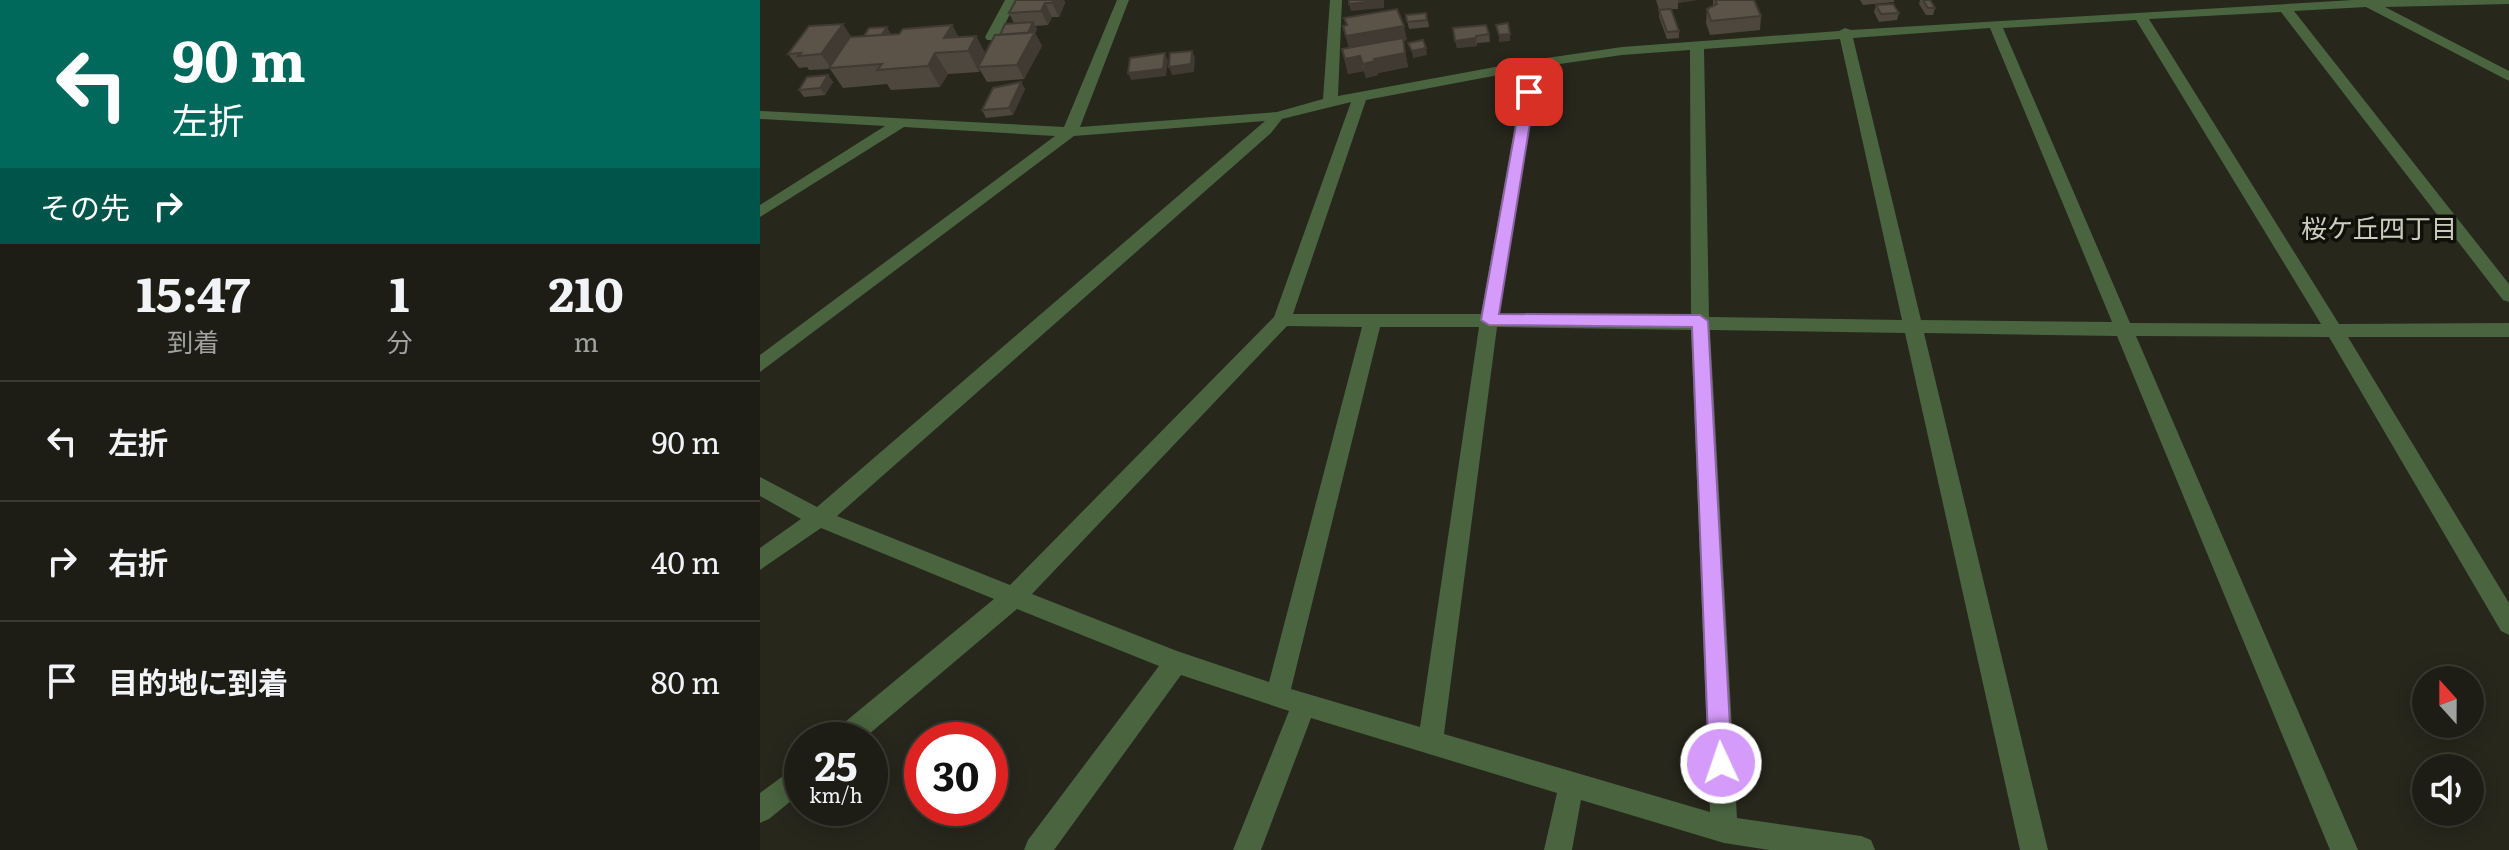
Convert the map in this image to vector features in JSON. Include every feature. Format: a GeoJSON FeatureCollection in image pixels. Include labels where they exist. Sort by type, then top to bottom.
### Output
{"type":"FeatureCollection","features":[{"type":"Feature","properties":{"kind":"street"},"geometry":{"type":"LineString","coordinates":[[992,37],[1011,0]]}},
{"type":"Feature","properties":{"kind":"street"},"geometry":{"type":"LineString","coordinates":[[760,365],[1070,132],[1123,0]]}},
{"type":"Feature","properties":{"kind":"street"},"geometry":{"type":"LineString","coordinates":[[1330,102],[1336,0]]}},
{"type":"Feature","properties":{"kind":"street"},"geometry":{"type":"LineString","coordinates":[[760,115],[1070,132],[1277,116],[1330,102],[1533,64],[1697,45],[1845,32],[2366,2],[2509,0]]}},
{"type":"Feature","properties":{"kind":"street"},"geometry":{"type":"LineString","coordinates":[[2366,2],[2508,77]]}},
{"type":"Feature","properties":{"kind":"street"},"geometry":{"type":"LineString","coordinates":[[2285,8],[2509,296]]}},
{"type":"Feature","properties":{"kind":"street"},"geometry":{"type":"LineString","coordinates":[[2140,16],[2335,332],[2509,624]]}},
{"type":"Feature","properties":{"kind":"street"},"geometry":{"type":"LineString","coordinates":[[1995,24],[2344,850]]}},
{"type":"Feature","properties":{"kind":"street"},"geometry":{"type":"LineString","coordinates":[[1845,32],[2034,850]]}},
{"type":"Feature","properties":{"kind":"street"},"geometry":{"type":"LineString","coordinates":[[1697,45],[1700,321],[1724,830]]}},
{"type":"Feature","properties":{"kind":"street"},"geometry":{"type":"LineString","coordinates":[[1430,743],[1489,320],[1533,64]]}},
{"type":"Feature","properties":{"kind":"street"},"geometry":{"type":"LineString","coordinates":[[865,722],[1014,597],[1282,320],[1360,97]]}},
{"type":"Feature","properties":{"kind":"street"},"geometry":{"type":"LineString","coordinates":[[760,560],[819,518],[1266,130],[1277,116]]}},
{"type":"Feature","properties":{"kind":"street"},"geometry":{"type":"LineString","coordinates":[[760,212],[901,123]]}},
{"type":"Feature","properties":{"kind":"street"},"geometry":{"type":"LineString","coordinates":[[1282,320],[1700,321],[2335,332],[2509,330]]}},
{"type":"Feature","properties":{"kind":"street"},"geometry":{"type":"LineString","coordinates":[[1277,696],[1373,320]]}},
{"type":"Feature","properties":{"kind":"street"},"geometry":{"type":"LineString","coordinates":[[760,486],[819,518],[1176,662],[1277,696],[1724,830],[1861,850]]}},
{"type":"Feature","properties":{"kind":"street"},"geometry":{"type":"LineString","coordinates":[[1038,850],[1176,662]]}},
{"type":"Feature","properties":{"kind":"street"},"geometry":{"type":"LineString","coordinates":[[1247,850],[1304,704]]}},
{"type":"Feature","properties":{"kind":"street"},"geometry":{"type":"LineString","coordinates":[[1558,850],[1571,786]]}},
{"type":"Feature","properties":{"kind":"street"},"geometry":{"type":"LineString","coordinates":[[760,810],[784,790]]}},
{"type":"Feature","properties":{"kind":"building"},"geometry":{"type":"Polygon","coordinates":[[[1016,0],[1054,0],[1045,3],[1041,11],[1009,13],[1016,0]]]}},
{"type":"Feature","properties":{"kind":"building"},"geometry":{"type":"Polygon","coordinates":[[[1349,0],[1383,0],[1349,4],[1349,0]]]}},
{"type":"Feature","properties":{"kind":"building"},"geometry":{"type":"Polygon","coordinates":[[[1715,0],[1754,0],[1761,16],[1711,21],[1707,9],[1717,4],[1715,0]]]}},
{"type":"Feature","properties":{"kind":"building"},"geometry":{"type":"Polygon","coordinates":[[[1923,0],[1930,0],[1935,8],[1928,8],[1923,0]]]}},
{"type":"Feature","properties":{"kind":"building"},"geometry":{"type":"Polygon","coordinates":[[[1893,4],[1899,13],[1881,14],[1876,5],[1893,4]]]}},
{"type":"Feature","properties":{"kind":"building"},"geometry":{"type":"Polygon","coordinates":[[[1397,9],[1404,26],[1346,36],[1344,18],[1397,9]]]}},
{"type":"Feature","properties":{"kind":"building"},"geometry":{"type":"Polygon","coordinates":[[[1671,9],[1679,31],[1667,32],[1659,10],[1671,9]]]}},
{"type":"Feature","properties":{"kind":"building"},"geometry":{"type":"Polygon","coordinates":[[[1426,13],[1427,20],[1407,22],[1406,15],[1426,13]]]}},
{"type":"Feature","properties":{"kind":"building"},"geometry":{"type":"Polygon","coordinates":[[[1033,22],[1028,33],[1000,35],[1005,24],[1033,22]]]}},
{"type":"Feature","properties":{"kind":"building"},"geometry":{"type":"Polygon","coordinates":[[[1508,23],[1510,34],[1499,35],[1496,25],[1508,23]]]}},
{"type":"Feature","properties":{"kind":"building"},"geometry":{"type":"Polygon","coordinates":[[[843,24],[821,54],[788,54],[809,26],[843,24]]]}},
{"type":"Feature","properties":{"kind":"building"},"geometry":{"type":"Polygon","coordinates":[[[952,25],[944,38],[976,36],[968,51],[935,53],[928,66],[877,70],[882,64],[829,68],[850,37],[899,34],[903,29],[952,25]]]}},
{"type":"Feature","properties":{"kind":"building"},"geometry":{"type":"Polygon","coordinates":[[[1486,25],[1489,34],[1455,41],[1453,28],[1486,25]]]}},
{"type":"Feature","properties":{"kind":"building"},"geometry":{"type":"Polygon","coordinates":[[[887,27],[881,35],[864,36],[869,28],[887,27]]]}},
{"type":"Feature","properties":{"kind":"building"},"geometry":{"type":"Polygon","coordinates":[[[1035,32],[1017,65],[978,67],[995,35],[1035,32]]]}},
{"type":"Feature","properties":{"kind":"building"},"geometry":{"type":"Polygon","coordinates":[[[1403,38],[1405,53],[1363,64],[1360,56],[1345,59],[1342,49],[1403,38]]]}},
{"type":"Feature","properties":{"kind":"building"},"geometry":{"type":"Polygon","coordinates":[[[1423,40],[1426,48],[1412,51],[1408,43],[1423,40]]]}},
{"type":"Feature","properties":{"kind":"building"},"geometry":{"type":"Polygon","coordinates":[[[1192,51],[1191,64],[1169,67],[1170,53],[1192,51]]]}},
{"type":"Feature","properties":{"kind":"building"},"geometry":{"type":"Polygon","coordinates":[[[1165,53],[1163,69],[1128,73],[1130,58],[1165,53]]]}},
{"type":"Feature","properties":{"kind":"building"},"geometry":{"type":"Polygon","coordinates":[[[828,75],[820,88],[799,90],[807,77],[828,75]]]}},
{"type":"Feature","properties":{"kind":"building"},"geometry":{"type":"Polygon","coordinates":[[[1021,82],[1009,108],[982,110],[993,88],[1021,82]]]}},
{"type":"Feature","properties":{"kind":"district","name":"桜ケ丘四丁目"},"geometry":{"type":"Point","coordinates":[2379,226]}},
{"type":"Feature","properties":{"kind":"route"},"geometry":{"type":"LineString","coordinates":[[1529,92],[1489,320],[1700,321],[1721,763]]}}]}
